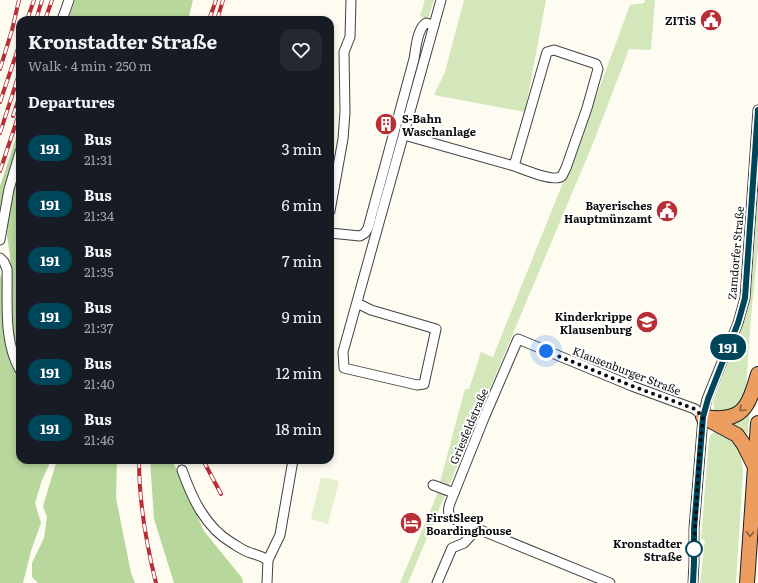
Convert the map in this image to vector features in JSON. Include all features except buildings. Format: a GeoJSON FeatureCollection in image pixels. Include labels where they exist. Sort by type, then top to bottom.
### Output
{"type":"FeatureCollection","features":[{"type":"Feature","properties":{"kind":"highway"},"geometry":{"type":"LineString","coordinates":[[703,417],[724,419],[734,416],[745,409],[752,394],[758,374]]}},
{"type":"Feature","properties":{"kind":"highway"},"geometry":{"type":"LineString","coordinates":[[703,417],[737,435],[755,467]]}},
{"type":"Feature","properties":{"kind":"highway"},"geometry":{"type":"LineString","coordinates":[[747,583],[758,423]]}},
{"type":"Feature","properties":{"kind":"street"},"geometry":{"type":"LineString","coordinates":[[63,16],[69,0]]}},
{"type":"Feature","properties":{"kind":"street"},"geometry":{"type":"LineString","coordinates":[[334,189],[343,139],[345,112],[344,52],[350,37],[351,0]]}},
{"type":"Feature","properties":{"kind":"street"},"geometry":{"type":"LineString","coordinates":[[357,303],[371,310],[436,328],[424,384],[417,385],[344,368],[343,352],[441,0]]}},
{"type":"Feature","properties":{"kind":"street"},"geometry":{"type":"LineString","coordinates":[[334,233],[360,236],[365,233],[368,228],[420,32],[423,25],[426,23],[434,25]]}},
{"type":"Feature","properties":{"kind":"street"},"geometry":{"type":"LineString","coordinates":[[404,135],[514,166],[550,178],[557,178],[562,176],[566,168],[587,108],[598,69],[596,64],[554,50],[547,52],[514,166]]}},
{"type":"Feature","properties":{"kind":"street","name":"Zamdorfer Straße"},"geometry":{"type":"LineString","coordinates":[[693,583],[694,529],[703,417],[708,399],[738,323],[745,298],[758,110]]}},
{"type":"Feature","properties":{"kind":"street"},"geometry":{"type":"LineString","coordinates":[[0,240],[9,190],[16,166]]}},
{"type":"Feature","properties":{"kind":"street"},"geometry":{"type":"LineString","coordinates":[[0,258],[4,262],[7,269],[10,343],[13,358],[16,363]]}},
{"type":"Feature","properties":{"kind":"street","name":"Klausenburger Straße"},"geometry":{"type":"LineString","coordinates":[[518,339],[632,386],[695,409],[703,417]]}},
{"type":"Feature","properties":{"kind":"street","name":"Griesfeldstraße"},"geometry":{"type":"LineString","coordinates":[[477,529],[456,520],[449,515],[448,511],[484,418],[518,339]]}},
{"type":"Feature","properties":{"kind":"street"},"geometry":{"type":"LineString","coordinates":[[267,583],[268,560],[280,535],[292,464]]}},
{"type":"Feature","properties":{"kind":"street"},"geometry":{"type":"LineString","coordinates":[[182,470],[189,491],[198,508],[214,528],[230,542],[249,552],[261,555],[268,560]]}},
{"type":"Feature","properties":{"kind":"street"},"geometry":{"type":"LineString","coordinates":[[433,485],[454,493]]}},
{"type":"Feature","properties":{"kind":"street"},"geometry":{"type":"LineString","coordinates":[[437,583],[452,548],[464,543],[477,529],[610,583]]}},
{"type":"Feature","properties":{"kind":"green space"},"geometry":{"type":"Polygon","coordinates":[[[75,0],[193,0],[189,16],[69,16],[75,0]]]}},
{"type":"Feature","properties":{"kind":"green space"},"geometry":{"type":"Polygon","coordinates":[[[425,0],[434,0],[428,19],[420,16],[425,0]]]}},
{"type":"Feature","properties":{"kind":"green space"},"geometry":{"type":"Polygon","coordinates":[[[464,0],[546,0],[525,112],[434,95],[445,72],[464,0]]]}},
{"type":"Feature","properties":{"kind":"green space"},"geometry":{"type":"Polygon","coordinates":[[[645,0],[655,0],[651,50],[629,49],[594,141],[408,583],[400,583],[436,497],[465,389],[469,389],[481,352],[493,357],[580,140],[630,5],[644,3],[645,0]]]}},
{"type":"Feature","properties":{"kind":"green space"},"geometry":{"type":"Polygon","coordinates":[[[16,138],[16,153],[0,207],[0,186],[16,138]]]}},
{"type":"Feature","properties":{"kind":"green space"},"geometry":{"type":"Polygon","coordinates":[[[16,176],[16,352],[13,346],[10,256],[7,236],[10,198],[16,176]]]}},
{"type":"Feature","properties":{"kind":"green space"},"geometry":{"type":"Polygon","coordinates":[[[758,186],[758,248],[744,399],[730,412],[714,411],[713,402],[746,317],[753,268],[758,186]]]}},
{"type":"Feature","properties":{"kind":"green space"},"geometry":{"type":"Polygon","coordinates":[[[0,275],[2,279],[6,343],[10,362],[16,372],[16,464],[49,464],[41,483],[35,503],[41,523],[31,551],[23,583],[0,583],[0,275]]]}},
{"type":"Feature","properties":{"kind":"green space"},"geometry":{"type":"Polygon","coordinates":[[[750,412],[747,438],[728,423],[742,418],[750,412]]]}},
{"type":"Feature","properties":{"kind":"green space"},"geometry":{"type":"Polygon","coordinates":[[[723,432],[728,435],[740,451],[743,471],[736,583],[700,583],[705,540],[701,539],[709,439],[711,434],[723,432]]]}},
{"type":"Feature","properties":{"kind":"green space"},"geometry":{"type":"Polygon","coordinates":[[[56,464],[117,464],[116,498],[131,573],[135,583],[38,583],[32,577],[32,563],[44,538],[47,517],[43,506],[56,464]]]}},
{"type":"Feature","properties":{"kind":"green space"},"geometry":{"type":"Polygon","coordinates":[[[150,464],[174,464],[204,531],[242,578],[243,583],[174,583],[154,519],[150,464]]]}},
{"type":"Feature","properties":{"kind":"green space"},"geometry":{"type":"Polygon","coordinates":[[[321,477],[339,481],[328,524],[311,519],[321,477]]]}},
{"type":"Feature","properties":{"kind":"railway"},"geometry":{"type":"LineString","coordinates":[[0,69],[12,30],[19,0]]}},
{"type":"Feature","properties":{"kind":"railway"},"geometry":{"type":"LineString","coordinates":[[28,16],[34,0]]}},
{"type":"Feature","properties":{"kind":"railway"},"geometry":{"type":"LineString","coordinates":[[37,16],[42,0]]}},
{"type":"Feature","properties":{"kind":"railway"},"geometry":{"type":"LineString","coordinates":[[46,16],[52,0]]}},
{"type":"Feature","properties":{"kind":"railway"},"geometry":{"type":"LineString","coordinates":[[210,16],[216,0]]}},
{"type":"Feature","properties":{"kind":"railway"},"geometry":{"type":"LineString","coordinates":[[218,16],[223,0]]}},
{"type":"Feature","properties":{"kind":"railway"},"geometry":{"type":"LineString","coordinates":[[0,102],[16,55]]}},
{"type":"Feature","properties":{"kind":"railway"},"geometry":{"type":"LineString","coordinates":[[0,133],[16,83]]}},
{"type":"Feature","properties":{"kind":"railway"},"geometry":{"type":"LineString","coordinates":[[13,116],[16,107]]}},
{"type":"Feature","properties":{"kind":"railway"},"geometry":{"type":"LineString","coordinates":[[0,171],[16,123]]}},
{"type":"Feature","properties":{"kind":"railway"},"geometry":{"type":"LineString","coordinates":[[139,464],[140,491],[144,522],[156,583]]}},
{"type":"Feature","properties":{"kind":"railway"},"geometry":{"type":"LineString","coordinates":[[205,464],[221,494]]}},
{"type":"Feature","properties":{"kind":"bus line","name":"191"},"geometry":{"type":"LineString","coordinates":[[693,583],[694,529],[703,417],[708,399],[738,323],[745,298],[758,110]]}},
{"type":"Feature","properties":{"kind":"place","name":"ZITiS"},"geometry":{"type":"Point","coordinates":[711,20]}},
{"type":"Feature","properties":{"kind":"place","name":"S-Bahn Waschanlage"},"geometry":{"type":"Point","coordinates":[386,124]}},
{"type":"Feature","properties":{"kind":"place","name":"Bayerisches Hauptmünzamt"},"geometry":{"type":"Point","coordinates":[667,211]}},
{"type":"Feature","properties":{"kind":"place","name":"Kinderkrippe Klausenburg"},"geometry":{"type":"Point","coordinates":[647,322]}},
{"type":"Feature","properties":{"kind":"place","name":"FirstSleep Boardinghouse"},"geometry":{"type":"Point","coordinates":[411,523]}},
{"type":"Feature","properties":{"kind":"place","name":"Kronstadter Straße"},"geometry":{"type":"Point","coordinates":[694,549]}},
{"type":"Feature","properties":{"kind":"route"},"geometry":{"type":"LineString","coordinates":[[546,351],[632,386],[695,409],[703,417],[694,529],[694,549]]}}]}
